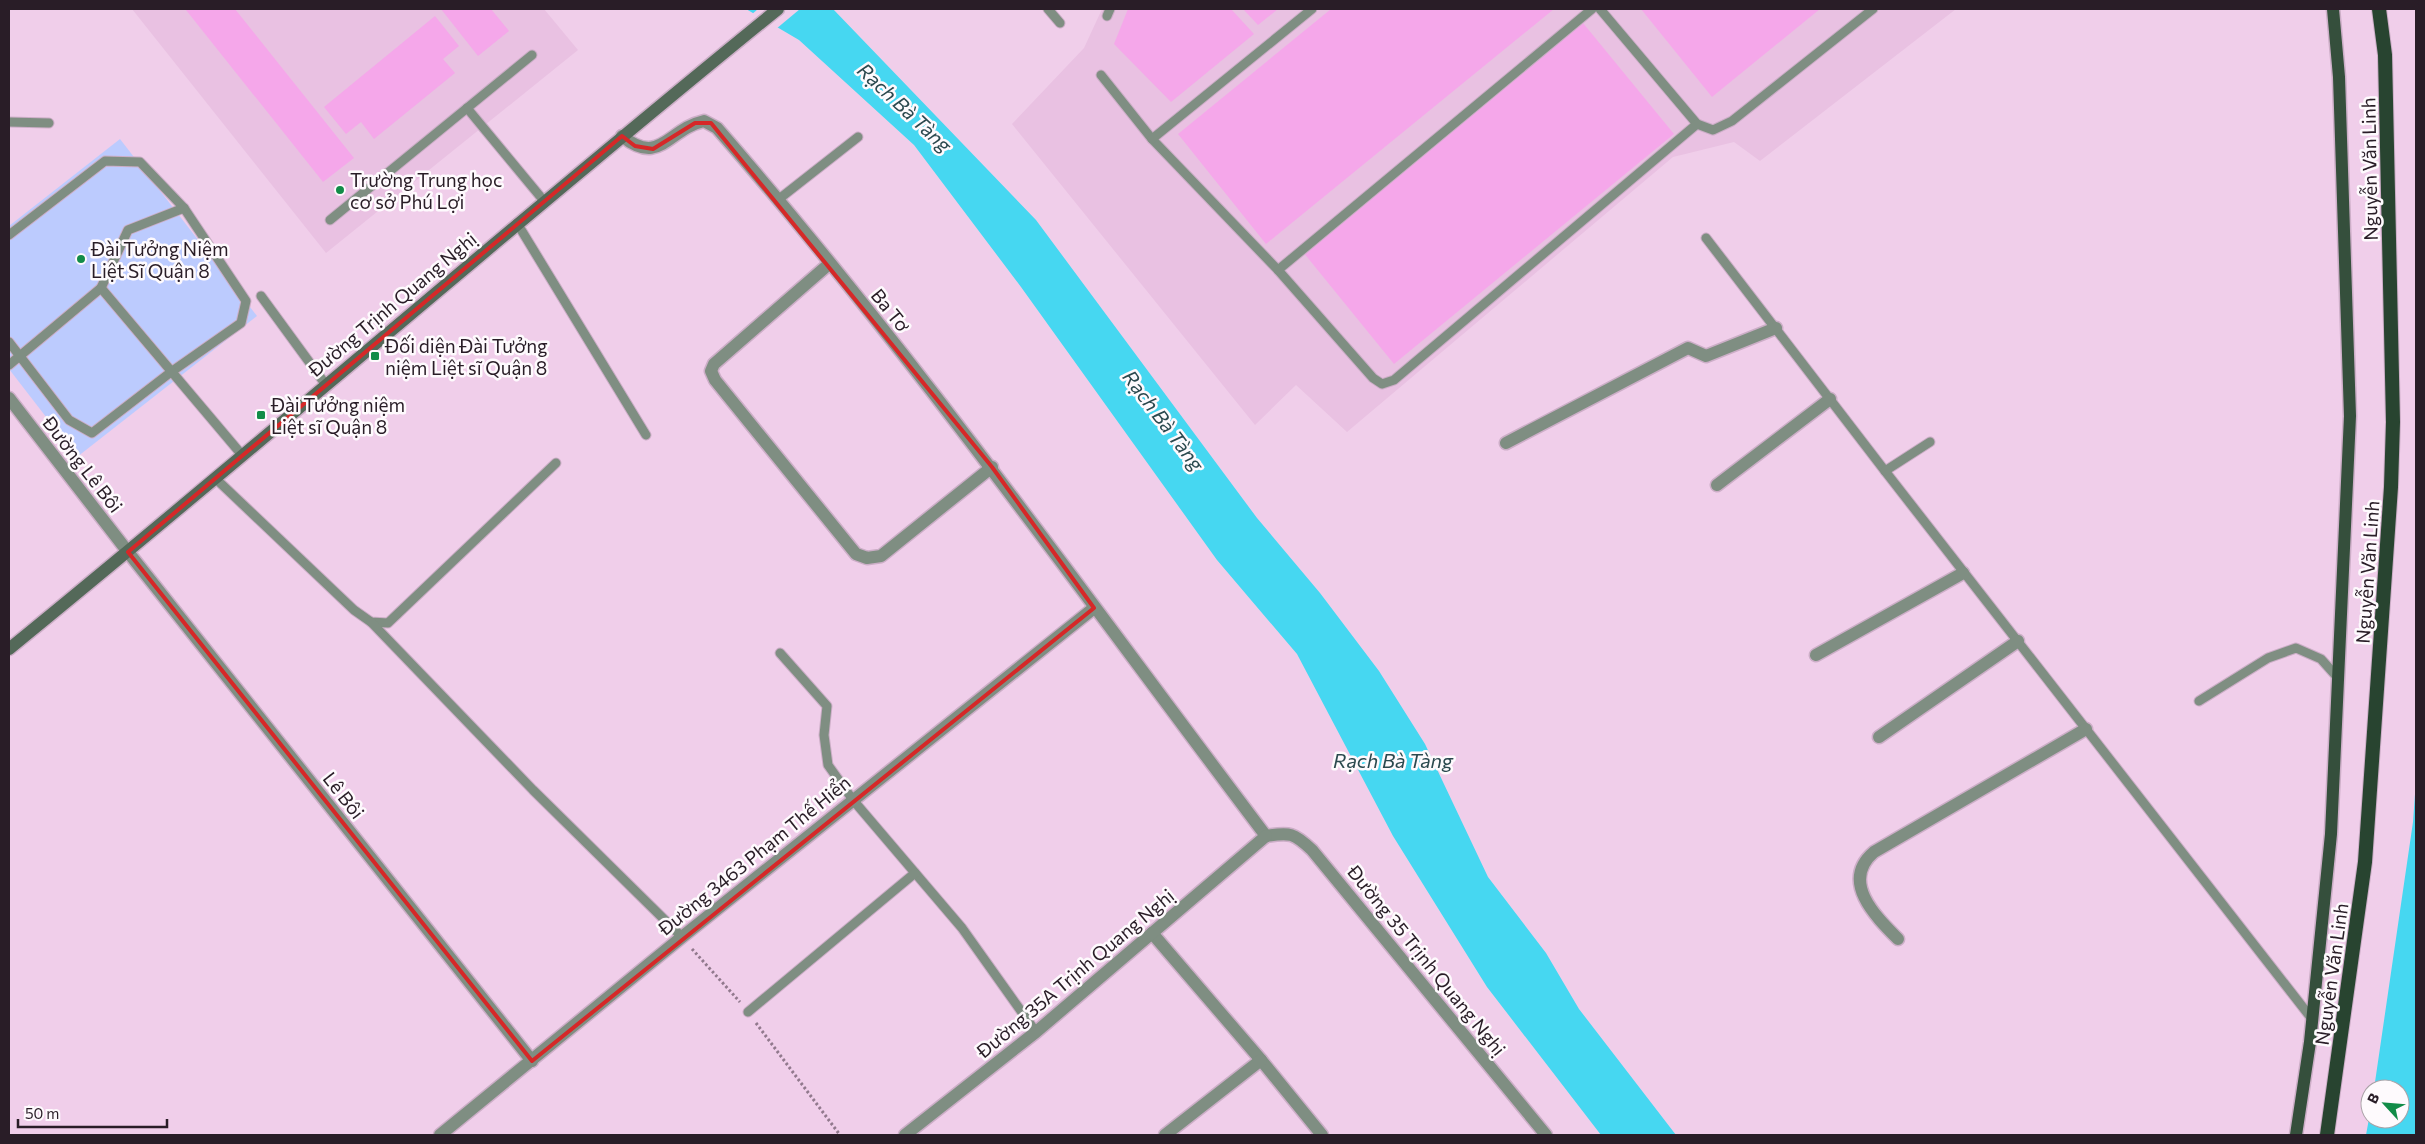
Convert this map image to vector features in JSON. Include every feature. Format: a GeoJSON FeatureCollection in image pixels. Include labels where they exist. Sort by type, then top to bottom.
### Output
{"type":"FeatureCollection","features":[{"type":"Feature","properties":{"kind":"highway","name":"Nguyễn Văn Linh"},"geometry":{"type":"LineString","coordinates":[[2327,1135],[2365,862],[2391,487],[2393,422],[2385,55],[2379,9]]}},
{"type":"Feature","properties":{"kind":"main road","name":"Đường Trịnh Quang Nghị"},"geometry":{"type":"LineString","coordinates":[[9,649],[128,552],[517,223],[778,9]]}},
{"type":"Feature","properties":{"kind":"main road","name":"Nguyễn Văn Linh"},"geometry":{"type":"LineString","coordinates":[[2296,1135],[2312,1019],[2331,834],[2350,416],[2339,77],[2333,9]]}},
{"type":"Feature","properties":{"kind":"street","name":"Ba Tơ"},"geometry":{"type":"LineString","coordinates":[[622,136],[634,146],[643,150],[653,149],[695,123],[704,121],[711,123],[779,199],[992,467],[1094,608],[1266,836]]}},
{"type":"Feature","properties":{"kind":"street"},"geometry":{"type":"LineString","coordinates":[[829,264],[714,364],[711,371],[715,380],[856,554],[867,558],[881,556],[992,467]]}},
{"type":"Feature","properties":{"kind":"street"},"geometry":{"type":"LineString","coordinates":[[1506,442],[1688,348],[1706,356],[1776,328]]}},
{"type":"Feature","properties":{"kind":"street","name":"Đường Lê Bôi"},"geometry":{"type":"LineString","coordinates":[[9,398],[128,552]]}},
{"type":"Feature","properties":{"kind":"street"},"geometry":{"type":"LineString","coordinates":[[1717,485],[1830,399]]}},
{"type":"Feature","properties":{"kind":"street","name":"Lê Bôi"},"geometry":{"type":"LineString","coordinates":[[128,552],[532,1061]]}},
{"type":"Feature","properties":{"kind":"street"},"geometry":{"type":"LineString","coordinates":[[1816,655],[1963,572]]}},
{"type":"Feature","properties":{"kind":"street","name":"Đường 3463 Phạm Thế Hiển"},"geometry":{"type":"LineString","coordinates":[[440,1135],[853,800],[1094,608]]}},
{"type":"Feature","properties":{"kind":"street"},"geometry":{"type":"LineString","coordinates":[[1879,737],[2018,641]]}},
{"type":"Feature","properties":{"kind":"street"},"geometry":{"type":"LineString","coordinates":[[1898,939],[1878,919],[1865,900],[1860,886],[1860,875],[1861,867],[1866,859],[1874,852],[2086,729]]}},
{"type":"Feature","properties":{"kind":"street","name":"Đường 35 Trịnh Quang Nghị"},"geometry":{"type":"LineString","coordinates":[[1266,836],[1287,833],[1298,837],[1312,850],[1546,1135]]}},
{"type":"Feature","properties":{"kind":"street","name":"Đường 35A Trịnh Quang Nghị"},"geometry":{"type":"LineString","coordinates":[[905,1135],[1036,1032],[1266,836]]}},
{"type":"Feature","properties":{"kind":"street"},"geometry":{"type":"LineString","coordinates":[[1152,933],[1261,1060],[1322,1135]]}},
{"type":"Feature","properties":{"kind":"street"},"geometry":{"type":"LineString","coordinates":[[1165,1135],[1261,1060]]}},
{"type":"Feature","properties":{"kind":"lane"},"geometry":{"type":"LineString","coordinates":[[1048,9],[1060,23]]}},
{"type":"Feature","properties":{"kind":"lane"},"geometry":{"type":"LineString","coordinates":[[1152,138],[1312,9]]}},
{"type":"Feature","properties":{"kind":"lane"},"geometry":{"type":"LineString","coordinates":[[1278,270],[1592,9]]}},
{"type":"Feature","properties":{"kind":"lane"},"geometry":{"type":"LineString","coordinates":[[1600,9],[1697,124],[1713,130],[1732,121],[1873,9]]}},
{"type":"Feature","properties":{"kind":"lane"},"geometry":{"type":"LineString","coordinates":[[330,220],[532,55]]}},
{"type":"Feature","properties":{"kind":"lane"},"geometry":{"type":"LineString","coordinates":[[1100,75],[1152,138],[1278,270],[1373,378],[1382,384],[1394,380],[1697,124]]}},
{"type":"Feature","properties":{"kind":"lane"},"geometry":{"type":"LineString","coordinates":[[467,108],[544,201]]}},
{"type":"Feature","properties":{"kind":"lane"},"geometry":{"type":"LineString","coordinates":[[9,122],[49,122]]}},
{"type":"Feature","properties":{"kind":"lane"},"geometry":{"type":"LineString","coordinates":[[779,199],[858,137]]}},
{"type":"Feature","properties":{"kind":"lane"},"geometry":{"type":"LineString","coordinates":[[9,235],[105,161],[140,162],[184,208],[246,301],[242,323],[171,372],[92,433],[69,420],[9,342]]}},
{"type":"Feature","properties":{"kind":"lane"},"geometry":{"type":"LineString","coordinates":[[9,365],[101,288],[128,230],[184,208]]}},
{"type":"Feature","properties":{"kind":"lane"},"geometry":{"type":"LineString","coordinates":[[517,223],[646,435]]}},
{"type":"Feature","properties":{"kind":"lane"},"geometry":{"type":"LineString","coordinates":[[1706,238],[1963,572],[2312,1019]]}},
{"type":"Feature","properties":{"kind":"lane"},"geometry":{"type":"LineString","coordinates":[[101,288],[242,455]]}},
{"type":"Feature","properties":{"kind":"lane"},"geometry":{"type":"LineString","coordinates":[[261,296],[326,385]]}},
{"type":"Feature","properties":{"kind":"lane"},"geometry":{"type":"LineString","coordinates":[[1885,471],[1930,442]]}},
{"type":"Feature","properties":{"kind":"lane"},"geometry":{"type":"LineString","coordinates":[[371,622],[388,623],[556,463]]}},
{"type":"Feature","properties":{"kind":"lane"},"geometry":{"type":"LineString","coordinates":[[215,478],[354,610],[371,622],[533,790],[682,938]]}},
{"type":"Feature","properties":{"kind":"lane"},"geometry":{"type":"LineString","coordinates":[[2199,701],[2268,658],[2296,648],[2321,659],[2338,678]]}},
{"type":"Feature","properties":{"kind":"lane"},"geometry":{"type":"LineString","coordinates":[[780,653],[827,706],[824,735],[828,765],[853,800],[962,928],[1036,1032]]}},
{"type":"Feature","properties":{"kind":"lane"},"geometry":{"type":"LineString","coordinates":[[748,1012],[915,873]]}},
{"type":"Feature","properties":{"kind":"path"},"geometry":{"type":"LineString","coordinates":[[682,938],[748,1012],[840,1135]]}},
{"type":"Feature","properties":{"kind":"highlighted area"},"geometry":{"type":"Polygon","coordinates":[[[695,123],[711,123],[992,467],[1094,608],[532,1061],[128,552],[622,136],[635,146],[653,149],[695,123]]]}},
{"type":"Feature","properties":{"kind":"shaded area","name":"Trường Trung học cơ sở Phú Lợi"},"geometry":{"type":"Polygon","coordinates":[[[132,9],[544,9],[578,50],[326,253],[132,9]]]}},
{"type":"Feature","properties":{"kind":"shaded area"},"geometry":{"type":"Polygon","coordinates":[[[1102,9],[1956,9],[1760,161],[1734,142],[1673,157],[1347,432],[1296,385],[1255,425],[1012,124],[1084,48],[1102,9]]]}},
{"type":"Feature","properties":{"kind":"shaded area"},"geometry":{"type":"Polygon","coordinates":[[[120,139],[257,316],[77,457],[9,369],[9,226],[120,139]]]}},
{"type":"Feature","properties":{"kind":"water","name":"Rạch Bà Tàng"},"geometry":{"type":"Polygon","coordinates":[[[746,9],[833,9],[1036,220],[1257,518],[1320,593],[1379,671],[1425,744],[1488,877],[1546,953],[1579,1009],[1676,1135],[1601,1135],[1487,987],[1393,836],[1297,654],[1217,560],[1021,287],[914,145],[799,40],[746,9]]]}},
{"type":"Feature","properties":{"kind":"water"},"geometry":{"type":"Polygon","coordinates":[[[2416,780],[2416,1135],[2366,1135],[2367,1129],[2410,1129],[2410,1079],[2375,1079],[2413,822],[2416,780]]]}},
{"type":"Feature","properties":{"kind":"pier"},"geometry":{"type":"Polygon","coordinates":[[[758,9],[800,9],[776,29],[751,15],[758,9]]]}},
{"type":"Feature","properties":{"kind":"building"},"geometry":{"type":"Polygon","coordinates":[[[235,9],[354,158],[323,182],[186,10],[235,9]]]}},
{"type":"Feature","properties":{"kind":"building"},"geometry":{"type":"Polygon","coordinates":[[[441,9],[491,9],[509,31],[478,56],[441,9]]]}},
{"type":"Feature","properties":{"kind":"building"},"geometry":{"type":"Polygon","coordinates":[[[1128,9],[1231,9],[1254,34],[1171,102],[1114,44],[1128,9]]]}},
{"type":"Feature","properties":{"kind":"building"},"geometry":{"type":"Polygon","coordinates":[[[1243,9],[1278,9],[1258,25],[1243,9]]]}},
{"type":"Feature","properties":{"kind":"building"},"geometry":{"type":"Polygon","coordinates":[[[1331,9],[1554,9],[1266,244],[1178,134],[1331,9]]]}},
{"type":"Feature","properties":{"kind":"building"},"geometry":{"type":"Polygon","coordinates":[[[1641,9],[1820,9],[1712,97],[1641,9]]]}},
{"type":"Feature","properties":{"kind":"building"},"geometry":{"type":"Polygon","coordinates":[[[435,16],[459,46],[443,59],[455,73],[374,139],[361,122],[346,134],[324,107],[435,16]]]}},
{"type":"Feature","properties":{"kind":"building"},"geometry":{"type":"Polygon","coordinates":[[[1583,23],[1674,134],[1394,364],[1303,252],[1583,23]]]}},
{"type":"Feature","properties":{"kind":"place","name":"Trường Trung học cơ sở Phú Lợi"},"geometry":{"type":"Point","coordinates":[340,190]}},
{"type":"Feature","properties":{"kind":"place","name":"Đài Tưởng Niệm Liệt Sĩ Quận 8"},"geometry":{"type":"Point","coordinates":[81,259]}},
{"type":"Feature","properties":{"kind":"place","name":"Đối diện Đài Tưởng niệm Liệt sĩ Quận 8"},"geometry":{"type":"Point","coordinates":[375,356]}},
{"type":"Feature","properties":{"kind":"place","name":"Đài Tưởng niệm Liệt sĩ Quận 8"},"geometry":{"type":"Point","coordinates":[261,415]}}]}
